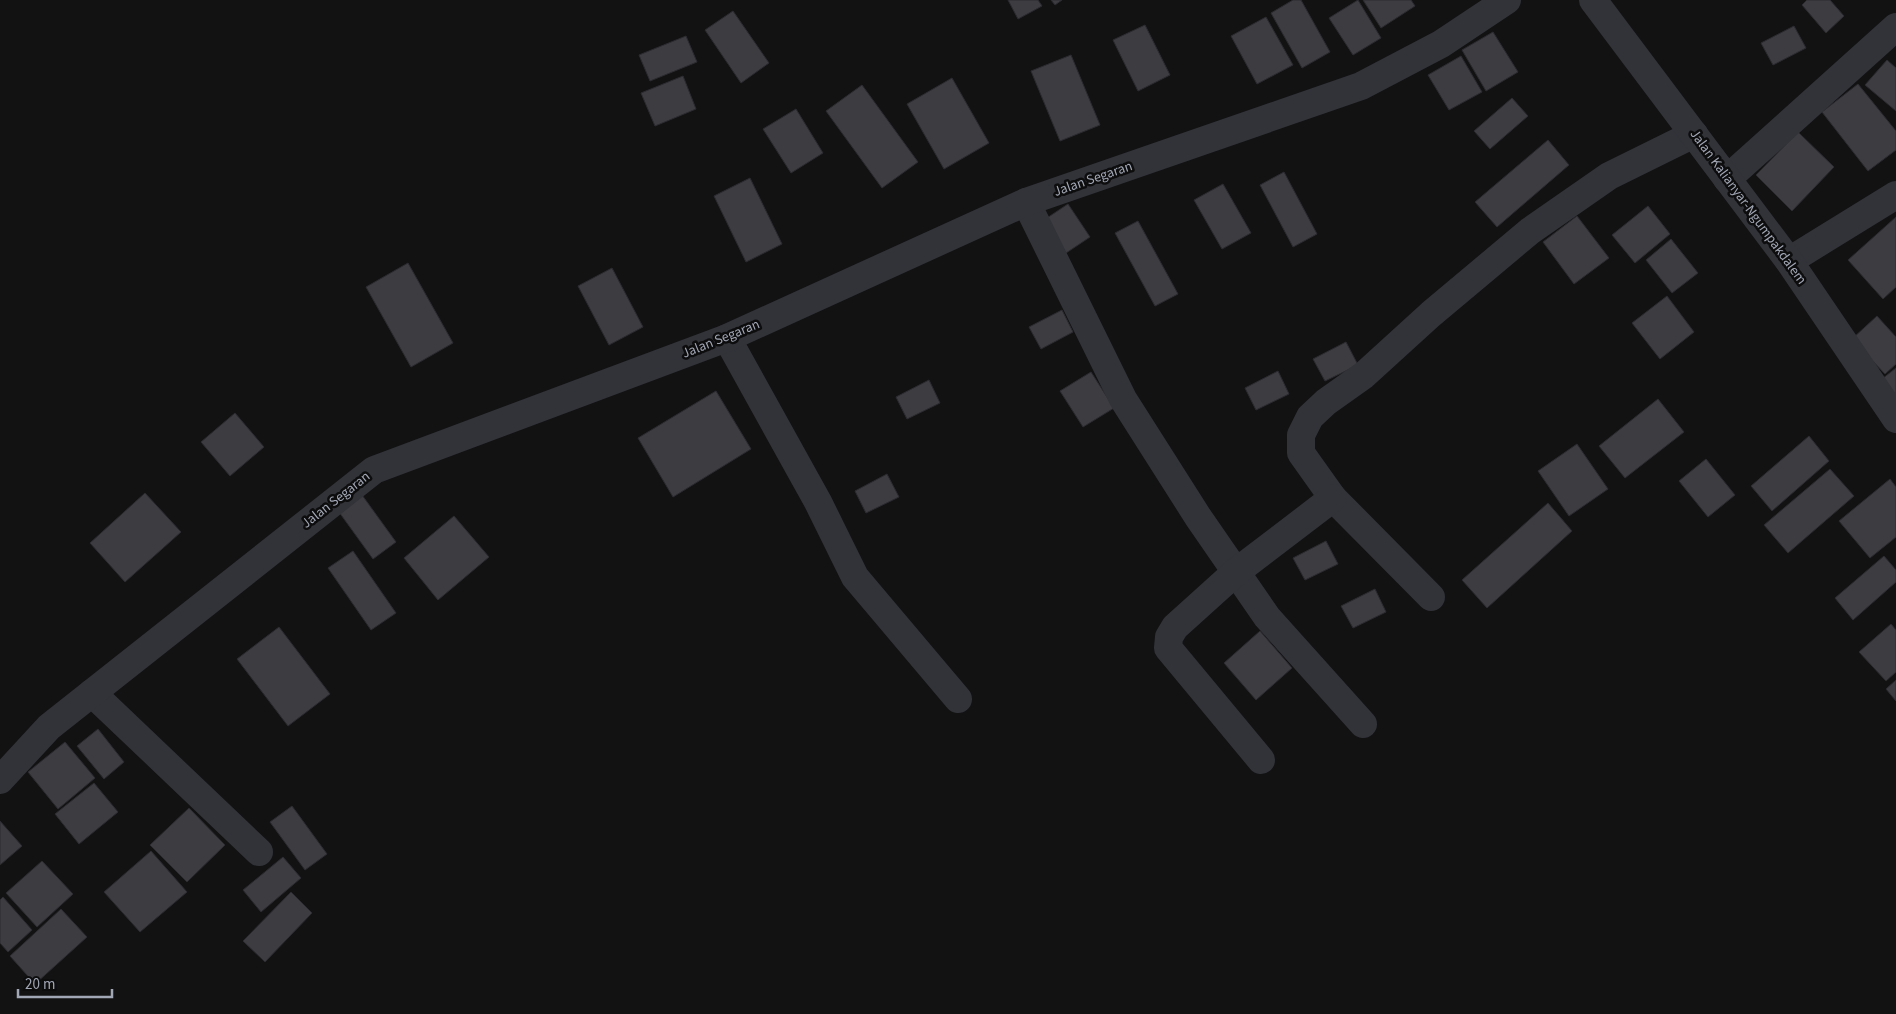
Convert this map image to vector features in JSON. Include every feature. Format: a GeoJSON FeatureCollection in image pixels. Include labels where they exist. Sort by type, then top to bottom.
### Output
{"type":"FeatureCollection","features":[{"type":"Feature","properties":{"kind":"street","name":"Jalan Segaran"},"geometry":{"type":"LineString","coordinates":[[0,780],[49,727],[374,470],[728,338],[1026,202],[1361,86],[1441,44],[1507,0]]}},
{"type":"Feature","properties":{"kind":"street","name":"Jalan Kalianyar-Ngumpakdalem"},"geometry":{"type":"LineString","coordinates":[[1602,3],[1694,134],[1789,261],[1896,419]]}},
{"type":"Feature","properties":{"kind":"street"},"geometry":{"type":"LineString","coordinates":[[1727,179],[1896,27]]}},
{"type":"Feature","properties":{"kind":"street"},"geometry":{"type":"LineString","coordinates":[[1431,597],[1333,498],[1301,453],[1301,435],[1310,417],[1326,402],[1364,375],[1431,314],[1530,231],[1609,176],[1694,134]]}},
{"type":"Feature","properties":{"kind":"street"},"geometry":{"type":"LineString","coordinates":[[1789,261],[1896,195]]}},
{"type":"Feature","properties":{"kind":"street"},"geometry":{"type":"LineString","coordinates":[[1026,202],[1123,400],[1198,517],[1267,618],[1363,724]]}},
{"type":"Feature","properties":{"kind":"street"},"geometry":{"type":"LineString","coordinates":[[728,338],[818,502],[855,577],[958,699]]}},
{"type":"Feature","properties":{"kind":"street"},"geometry":{"type":"LineString","coordinates":[[1261,760],[1168,648],[1169,637],[1175,627],[1236,572],[1333,498]]}},
{"type":"Feature","properties":{"kind":"street"},"geometry":{"type":"LineString","coordinates":[[92,694],[259,852]]}},
{"type":"Feature","properties":{"kind":"building"},"geometry":{"type":"Polygon","coordinates":[[[1008,0],[1038,0],[1042,6],[1018,19],[1008,0]]]}},
{"type":"Feature","properties":{"kind":"building"},"geometry":{"type":"Polygon","coordinates":[[[1051,0],[1062,0],[1055,5],[1051,0]]]}},
{"type":"Feature","properties":{"kind":"building"},"geometry":{"type":"Polygon","coordinates":[[[1293,0],[1301,0],[1330,52],[1302,68],[1271,13],[1293,0]]]}},
{"type":"Feature","properties":{"kind":"building"},"geometry":{"type":"Polygon","coordinates":[[[1358,0],[1381,38],[1353,55],[1329,18],[1358,0]]]}},
{"type":"Feature","properties":{"kind":"building"},"geometry":{"type":"Polygon","coordinates":[[[1363,0],[1411,0],[1415,6],[1381,28],[1363,0]]]}},
{"type":"Feature","properties":{"kind":"building"},"geometry":{"type":"Polygon","coordinates":[[[1807,0],[1830,0],[1844,16],[1826,33],[1802,5],[1807,0]]]}},
{"type":"Feature","properties":{"kind":"building"},"geometry":{"type":"Polygon","coordinates":[[[733,11],[769,63],[741,83],[705,30],[733,11]]]}},
{"type":"Feature","properties":{"kind":"building"},"geometry":{"type":"Polygon","coordinates":[[[1266,17],[1293,65],[1257,84],[1231,36],[1266,17]]]}},
{"type":"Feature","properties":{"kind":"building"},"geometry":{"type":"Polygon","coordinates":[[[1145,25],[1170,75],[1138,91],[1113,40],[1145,25]]]}},
{"type":"Feature","properties":{"kind":"building"},"geometry":{"type":"Polygon","coordinates":[[[1794,26],[1806,48],[1773,65],[1761,43],[1794,26]]]}},
{"type":"Feature","properties":{"kind":"building"},"geometry":{"type":"Polygon","coordinates":[[[1493,32],[1518,72],[1486,91],[1462,50],[1493,32]]]}},
{"type":"Feature","properties":{"kind":"building"},"geometry":{"type":"Polygon","coordinates":[[[686,36],[697,62],[650,81],[639,55],[686,36]]]}},
{"type":"Feature","properties":{"kind":"building"},"geometry":{"type":"Polygon","coordinates":[[[1071,55],[1100,125],[1060,141],[1031,71],[1071,55]]]}},
{"type":"Feature","properties":{"kind":"building"},"geometry":{"type":"Polygon","coordinates":[[[1461,56],[1482,92],[1449,110],[1428,75],[1461,56]]]}},
{"type":"Feature","properties":{"kind":"building"},"geometry":{"type":"Polygon","coordinates":[[[1887,60],[1896,68],[1896,111],[1865,85],[1887,60]]]}},
{"type":"Feature","properties":{"kind":"building"},"geometry":{"type":"Polygon","coordinates":[[[683,76],[696,109],[655,126],[641,93],[683,76]]]}},
{"type":"Feature","properties":{"kind":"building"},"geometry":{"type":"Polygon","coordinates":[[[952,78],[989,143],[944,169],[907,104],[952,78]]]}},
{"type":"Feature","properties":{"kind":"building"},"geometry":{"type":"Polygon","coordinates":[[[1858,84],[1896,131],[1896,150],[1868,171],[1822,112],[1858,84]]]}},
{"type":"Feature","properties":{"kind":"building"},"geometry":{"type":"Polygon","coordinates":[[[862,85],[918,162],[882,188],[826,111],[862,85]]]}},
{"type":"Feature","properties":{"kind":"building"},"geometry":{"type":"Polygon","coordinates":[[[1512,98],[1528,116],[1490,149],[1474,131],[1512,98]]]}},
{"type":"Feature","properties":{"kind":"building"},"geometry":{"type":"Polygon","coordinates":[[[796,109],[823,153],[791,173],[763,129],[796,109]]]}},
{"type":"Feature","properties":{"kind":"building"},"geometry":{"type":"Polygon","coordinates":[[[1798,132],[1834,167],[1792,211],[1756,175],[1798,132]]]}},
{"type":"Feature","properties":{"kind":"building"},"geometry":{"type":"Polygon","coordinates":[[[1548,140],[1569,165],[1497,227],[1475,202],[1548,140]]]}},
{"type":"Feature","properties":{"kind":"building"},"geometry":{"type":"Polygon","coordinates":[[[1284,172],[1317,234],[1293,247],[1260,185],[1284,172]]]}},
{"type":"Feature","properties":{"kind":"building"},"geometry":{"type":"Polygon","coordinates":[[[750,178],[782,244],[746,262],[714,196],[750,178]]]}},
{"type":"Feature","properties":{"kind":"building"},"geometry":{"type":"Polygon","coordinates":[[[1223,184],[1251,233],[1222,249],[1194,200],[1223,184]]]}},
{"type":"Feature","properties":{"kind":"building"},"geometry":{"type":"Polygon","coordinates":[[[1068,204],[1090,237],[1063,255],[1041,222],[1068,204]]]}},
{"type":"Feature","properties":{"kind":"building"},"geometry":{"type":"Polygon","coordinates":[[[1648,206],[1670,234],[1635,263],[1612,235],[1648,206]]]}},
{"type":"Feature","properties":{"kind":"building"},"geometry":{"type":"Polygon","coordinates":[[[1577,216],[1609,258],[1574,284],[1543,242],[1577,216]]]}},
{"type":"Feature","properties":{"kind":"building"},"geometry":{"type":"Polygon","coordinates":[[[1896,217],[1896,287],[1883,299],[1848,260],[1896,217]]]}},
{"type":"Feature","properties":{"kind":"building"},"geometry":{"type":"Polygon","coordinates":[[[1138,221],[1178,294],[1155,306],[1115,233],[1138,221]]]}},
{"type":"Feature","properties":{"kind":"building"},"geometry":{"type":"Polygon","coordinates":[[[1671,239],[1698,273],[1672,293],[1646,260],[1671,239]]]}},
{"type":"Feature","properties":{"kind":"building"},"geometry":{"type":"Polygon","coordinates":[[[408,263],[453,343],[411,367],[366,287],[408,263]]]}},
{"type":"Feature","properties":{"kind":"building"},"geometry":{"type":"Polygon","coordinates":[[[612,268],[643,327],[609,345],[578,286],[612,268]]]}},
{"type":"Feature","properties":{"kind":"building"},"geometry":{"type":"Polygon","coordinates":[[[1667,296],[1694,332],[1660,359],[1632,323],[1667,296]]]}},
{"type":"Feature","properties":{"kind":"building"},"geometry":{"type":"Polygon","coordinates":[[[1062,310],[1073,332],[1041,349],[1029,327],[1062,310]]]}},
{"type":"Feature","properties":{"kind":"building"},"geometry":{"type":"Polygon","coordinates":[[[1877,316],[1896,337],[1896,364],[1885,374],[1852,339],[1877,316]]]}},
{"type":"Feature","properties":{"kind":"building"},"geometry":{"type":"Polygon","coordinates":[[[1346,342],[1358,365],[1325,381],[1313,359],[1346,342]]]}},
{"type":"Feature","properties":{"kind":"building"},"geometry":{"type":"Polygon","coordinates":[[[1896,368],[1896,408],[1877,383],[1896,368]]]}},
{"type":"Feature","properties":{"kind":"building"},"geometry":{"type":"Polygon","coordinates":[[[1278,371],[1289,394],[1256,410],[1245,388],[1278,371]]]}},
{"type":"Feature","properties":{"kind":"building"},"geometry":{"type":"Polygon","coordinates":[[[1091,372],[1114,408],[1083,427],[1060,391],[1091,372]]]}},
{"type":"Feature","properties":{"kind":"building"},"geometry":{"type":"Polygon","coordinates":[[[929,380],[940,403],[907,419],[896,397],[929,380]]]}},
{"type":"Feature","properties":{"kind":"building"},"geometry":{"type":"Polygon","coordinates":[[[716,391],[751,449],[673,497],[638,438],[716,391]]]}},
{"type":"Feature","properties":{"kind":"building"},"geometry":{"type":"Polygon","coordinates":[[[1658,399],[1684,432],[1625,478],[1599,446],[1658,399]]]}},
{"type":"Feature","properties":{"kind":"building"},"geometry":{"type":"Polygon","coordinates":[[[235,413],[264,447],[230,476],[201,442],[235,413]]]}},
{"type":"Feature","properties":{"kind":"building"},"geometry":{"type":"Polygon","coordinates":[[[1809,436],[1829,461],[1772,511],[1751,486],[1809,436]]]}},
{"type":"Feature","properties":{"kind":"building"},"geometry":{"type":"Polygon","coordinates":[[[1577,444],[1608,489],[1569,516],[1538,471],[1577,444]]]}},
{"type":"Feature","properties":{"kind":"building"},"geometry":{"type":"Polygon","coordinates":[[[1706,459],[1735,495],[1708,517],[1679,481],[1706,459]]]}},
{"type":"Feature","properties":{"kind":"building"},"geometry":{"type":"Polygon","coordinates":[[[1830,469],[1854,496],[1788,553],[1764,525],[1830,469]]]}},
{"type":"Feature","properties":{"kind":"building"},"geometry":{"type":"Polygon","coordinates":[[[887,474],[899,497],[866,513],[855,491],[887,474]]]}},
{"type":"Feature","properties":{"kind":"building"},"geometry":{"type":"Polygon","coordinates":[[[1890,479],[1896,487],[1896,537],[1870,558],[1839,521],[1890,479]]]}},
{"type":"Feature","properties":{"kind":"building"},"geometry":{"type":"Polygon","coordinates":[[[145,493],[181,532],[125,582],[90,543],[145,493]]]}},
{"type":"Feature","properties":{"kind":"building"},"geometry":{"type":"Polygon","coordinates":[[[362,495],[396,542],[373,559],[339,512],[362,495]]]}},
{"type":"Feature","properties":{"kind":"building"},"geometry":{"type":"Polygon","coordinates":[[[1548,503],[1572,531],[1487,608],[1462,580],[1548,503]]]}},
{"type":"Feature","properties":{"kind":"building"},"geometry":{"type":"Polygon","coordinates":[[[454,516],[489,557],[438,600],[404,558],[454,516]]]}},
{"type":"Feature","properties":{"kind":"building"},"geometry":{"type":"Polygon","coordinates":[[[1326,541],[1338,564],[1305,580],[1293,558],[1326,541]]]}},
{"type":"Feature","properties":{"kind":"building"},"geometry":{"type":"Polygon","coordinates":[[[353,551],[396,613],[371,630],[328,568],[353,551]]]}},
{"type":"Feature","properties":{"kind":"building"},"geometry":{"type":"Polygon","coordinates":[[[1884,556],[1896,570],[1896,582],[1853,620],[1835,598],[1884,556]]]}},
{"type":"Feature","properties":{"kind":"building"},"geometry":{"type":"Polygon","coordinates":[[[1375,589],[1386,612],[1353,628],[1341,606],[1375,589]]]}},
{"type":"Feature","properties":{"kind":"building"},"geometry":{"type":"Polygon","coordinates":[[[1891,624],[1896,630],[1896,672],[1886,681],[1859,652],[1891,624]]]}},
{"type":"Feature","properties":{"kind":"building"},"geometry":{"type":"Polygon","coordinates":[[[279,627],[330,694],[288,726],[237,659],[279,627]]]}},
{"type":"Feature","properties":{"kind":"building"},"geometry":{"type":"Polygon","coordinates":[[[1260,631],[1292,668],[1256,700],[1224,663],[1260,631]]]}},
{"type":"Feature","properties":{"kind":"building"},"geometry":{"type":"Polygon","coordinates":[[[1896,680],[1896,701],[1886,689],[1896,680]]]}},
{"type":"Feature","properties":{"kind":"building"},"geometry":{"type":"Polygon","coordinates":[[[98,729],[124,762],[104,779],[77,746],[98,729]]]}},
{"type":"Feature","properties":{"kind":"building"},"geometry":{"type":"Polygon","coordinates":[[[65,742],[95,778],[58,809],[28,772],[65,742]]]}},
{"type":"Feature","properties":{"kind":"building"},"geometry":{"type":"Polygon","coordinates":[[[94,783],[118,812],[79,844],[55,814],[94,783]]]}},
{"type":"Feature","properties":{"kind":"building"},"geometry":{"type":"Polygon","coordinates":[[[292,806],[327,854],[305,870],[270,822],[292,806]]]}},
{"type":"Feature","properties":{"kind":"building"},"geometry":{"type":"Polygon","coordinates":[[[189,808],[225,845],[187,882],[150,845],[189,808]]]}},
{"type":"Feature","properties":{"kind":"building"},"geometry":{"type":"Polygon","coordinates":[[[0,821],[22,846],[0,865],[0,821]]]}},
{"type":"Feature","properties":{"kind":"building"},"geometry":{"type":"Polygon","coordinates":[[[151,851],[187,892],[140,932],[104,892],[151,851]]]}},
{"type":"Feature","properties":{"kind":"building"},"geometry":{"type":"Polygon","coordinates":[[[283,857],[301,878],[261,912],[243,890],[283,857]]]}},
{"type":"Feature","properties":{"kind":"building"},"geometry":{"type":"Polygon","coordinates":[[[42,861],[73,894],[37,927],[6,893],[42,861]]]}},
{"type":"Feature","properties":{"kind":"building"},"geometry":{"type":"Polygon","coordinates":[[[291,892],[312,913],[265,962],[243,941],[291,892]]]}},
{"type":"Feature","properties":{"kind":"building"},"geometry":{"type":"Polygon","coordinates":[[[3,897],[32,930],[8,952],[0,943],[0,900],[3,897]]]}},
{"type":"Feature","properties":{"kind":"building"},"geometry":{"type":"Polygon","coordinates":[[[61,909],[87,937],[35,984],[10,956],[61,909]]]}}]}
